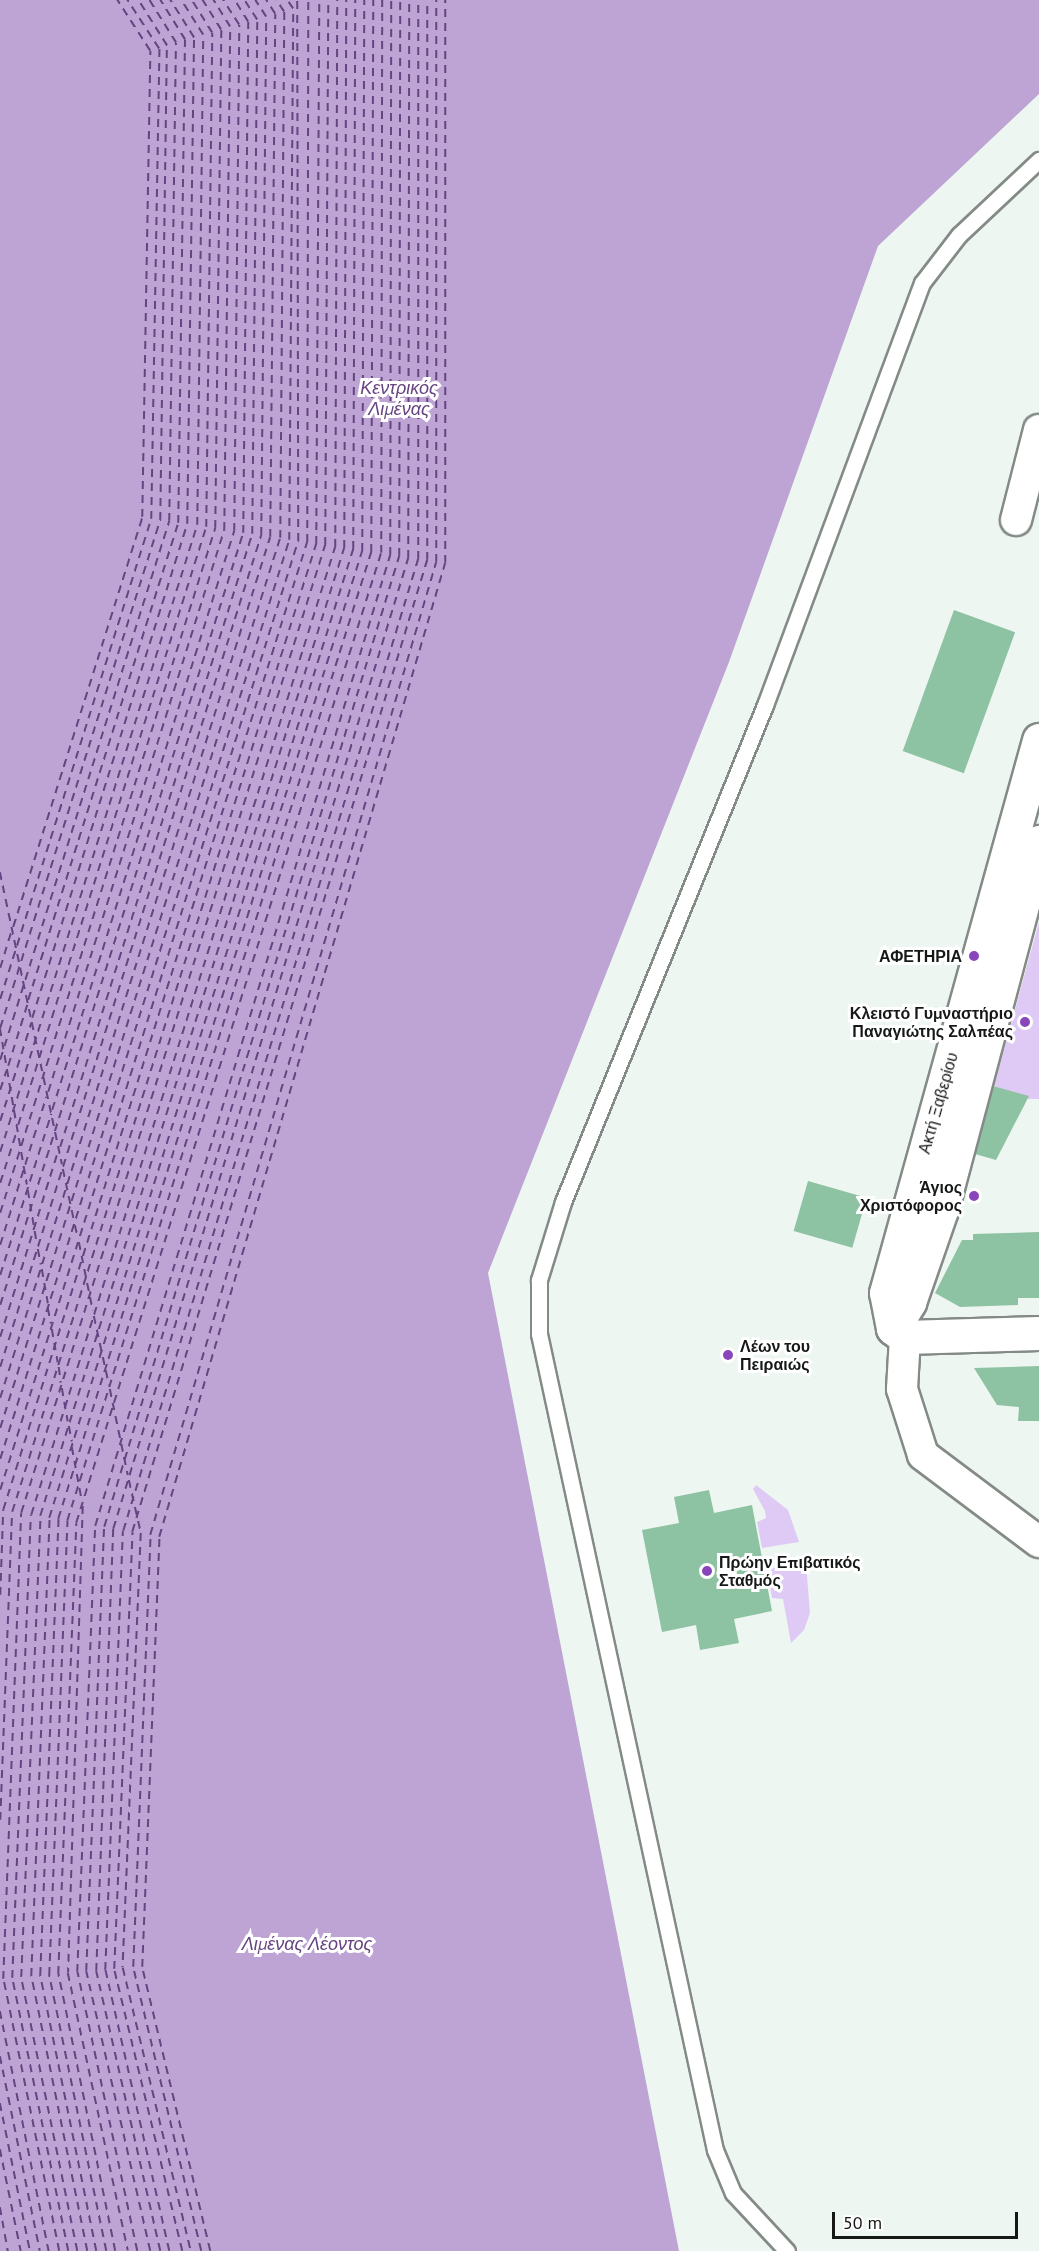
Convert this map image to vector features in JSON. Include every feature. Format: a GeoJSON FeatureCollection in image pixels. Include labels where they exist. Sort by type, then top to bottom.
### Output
{"type":"FeatureCollection","features":[{"type":"Feature","properties":{"kind":"main road","name":"Ακτή Ξαβερίου"},"geometry":{"type":"LineString","coordinates":[[899,1332],[886,1293],[894,1259],[1039,740]]}},
{"type":"Feature","properties":{"kind":"main road","name":"Ακτή Ξαβερίου"},"geometry":{"type":"LineString","coordinates":[[899,1332],[940,1210],[1039,842]]}},
{"type":"Feature","properties":{"kind":"main road"},"geometry":{"type":"LineString","coordinates":[[899,1332],[1039,1333]]}},
{"type":"Feature","properties":{"kind":"street"},"geometry":{"type":"LineString","coordinates":[[1016,520],[1039,430]]}},
{"type":"Feature","properties":{"kind":"street"},"geometry":{"type":"LineString","coordinates":[[899,1332],[905,1407],[924,1455],[1039,1542]]}},
{"type":"Feature","properties":{"kind":"lane"},"geometry":{"type":"LineString","coordinates":[[787,2251],[733,2193],[715,2151],[538,1334],[539,1280],[560,1212],[765,705],[922,283],[959,235],[1039,160]]}},
{"type":"Feature","properties":{"kind":"shaded area","name":"Κλειστό Γυμναστήριο Παναγιώτης Σαλπέας"},"geometry":{"type":"Polygon","coordinates":[[[1039,922],[1039,1099],[1028,1099],[994,1086],[1039,922]]]}},
{"type":"Feature","properties":{"kind":"shaded area"},"geometry":{"type":"Polygon","coordinates":[[[756,1485],[788,1510],[799,1542],[762,1548],[757,1522],[766,1518],[765,1511],[753,1489],[756,1485]]]}},
{"type":"Feature","properties":{"kind":"shaded area"},"geometry":{"type":"Polygon","coordinates":[[[806,1564],[810,1613],[804,1630],[791,1643],[783,1599],[772,1598],[767,1569],[806,1564]]]}},
{"type":"Feature","properties":{"kind":"water"},"geometry":{"type":"Polygon","coordinates":[[[0,0],[1039,0],[1039,94],[878,246],[729,662],[488,1273],[679,2251],[0,2251],[0,0]]]}},
{"type":"Feature","properties":{"kind":"building"},"geometry":{"type":"Polygon","coordinates":[[[954,610],[1015,632],[964,773],[903,751],[954,610]]]}},
{"type":"Feature","properties":{"kind":"building"},"geometry":{"type":"Polygon","coordinates":[[[993,1086],[1029,1096],[996,1160],[975,1154],[993,1086]]]}},
{"type":"Feature","properties":{"kind":"building"},"geometry":{"type":"Polygon","coordinates":[[[808,1181],[867,1198],[852,1248],[794,1231],[808,1181]]]}},
{"type":"Feature","properties":{"kind":"building"},"geometry":{"type":"Polygon","coordinates":[[[1039,1232],[1039,1298],[1018,1298],[1018,1305],[960,1307],[935,1293],[962,1240],[973,1240],[973,1234],[1039,1232]]]}},
{"type":"Feature","properties":{"kind":"building"},"geometry":{"type":"Polygon","coordinates":[[[1039,1366],[1039,1421],[1018,1421],[1019,1407],[997,1405],[974,1368],[1039,1366]]]}},
{"type":"Feature","properties":{"kind":"building","name":"Πρώην Επιβατικός Σταθμός"},"geometry":{"type":"Polygon","coordinates":[[[709,1490],[714,1513],[752,1505],[772,1611],[734,1619],[739,1643],[700,1650],[696,1625],[662,1632],[642,1530],[679,1523],[674,1497],[709,1490]]]}},
{"type":"Feature","properties":{"kind":"ferry route"},"geometry":{"type":"LineString","coordinates":[[13,927],[142,517],[150,51],[117,0]]}},
{"type":"Feature","properties":{"kind":"ferry route"},"geometry":{"type":"LineString","coordinates":[[0,999],[151,519],[159,49],[127,0]]}},
{"type":"Feature","properties":{"kind":"ferry route"},"geometry":{"type":"LineString","coordinates":[[0,1028],[160,520],[167,46],[138,0]]}},
{"type":"Feature","properties":{"kind":"ferry route"},"geometry":{"type":"LineString","coordinates":[[0,1060],[169,521],[176,43],[149,0]]}},
{"type":"Feature","properties":{"kind":"ferry route"},"geometry":{"type":"LineString","coordinates":[[28,1000],[178,523],[185,40],[160,0]]}},
{"type":"Feature","properties":{"kind":"ferry route"},"geometry":{"type":"LineString","coordinates":[[32,1018],[187,524],[194,38],[170,0]]}},
{"type":"Feature","properties":{"kind":"ferry route"},"geometry":{"type":"LineString","coordinates":[[0,1152],[197,525],[203,35],[181,0]]}},
{"type":"Feature","properties":{"kind":"ferry route"},"geometry":{"type":"LineString","coordinates":[[18,1125],[206,527],[212,33],[191,0]]}},
{"type":"Feature","properties":{"kind":"ferry route"},"geometry":{"type":"LineString","coordinates":[[0,1213],[215,528],[221,30],[202,0]]}},
{"type":"Feature","properties":{"kind":"ferry route"},"geometry":{"type":"LineString","coordinates":[[48,1092],[224,530],[230,27],[213,0]]}},
{"type":"Feature","properties":{"kind":"ferry route"},"geometry":{"type":"LineString","coordinates":[[52,1110],[234,531],[239,25],[223,0]]}},
{"type":"Feature","properties":{"kind":"ferry route"},"geometry":{"type":"LineString","coordinates":[[0,1305],[243,533],[248,22],[234,0]]}},
{"type":"Feature","properties":{"kind":"ferry route"},"geometry":{"type":"LineString","coordinates":[[60,1147],[252,534],[257,20],[244,0]]}},
{"type":"Feature","properties":{"kind":"ferry route"},"geometry":{"type":"LineString","coordinates":[[0,1367],[261,535],[266,17],[255,0]]}},
{"type":"Feature","properties":{"kind":"ferry route"},"geometry":{"type":"LineString","coordinates":[[0,1398],[270,537],[275,14],[266,0]]}},
{"type":"Feature","properties":{"kind":"ferry route"},"geometry":{"type":"LineString","coordinates":[[0,1428],[280,538],[284,12],[276,0]]}},
{"type":"Feature","properties":{"kind":"ferry route"},"geometry":{"type":"LineString","coordinates":[[0,1459],[289,540],[293,9],[287,0]]}},
{"type":"Feature","properties":{"kind":"ferry route"},"geometry":{"type":"LineString","coordinates":[[0,1490],[298,541],[297,0]]}},
{"type":"Feature","properties":{"kind":"ferry route"},"geometry":{"type":"LineString","coordinates":[[0,1595],[3,1510],[307,542],[308,0]]}},
{"type":"Feature","properties":{"kind":"ferry route"},"geometry":{"type":"LineString","coordinates":[[0,1820],[12,1512],[316,544],[319,0]]}},
{"type":"Feature","properties":{"kind":"ferry route"},"geometry":{"type":"LineString","coordinates":[[59,2251],[3,1979],[21,1513],[325,545],[328,0]]}},
{"type":"Feature","properties":{"kind":"ferry route"},"geometry":{"type":"LineString","coordinates":[[68,2251],[12,1978],[31,1515],[335,547],[337,0]]}},
{"type":"Feature","properties":{"kind":"ferry route"},"geometry":{"type":"LineString","coordinates":[[77,2251],[21,1977],[40,1516],[344,548],[346,0]]}},
{"type":"Feature","properties":{"kind":"ferry route"},"geometry":{"type":"LineString","coordinates":[[87,2251],[31,1976],[49,1518],[353,549],[355,0]]}},
{"type":"Feature","properties":{"kind":"ferry route"},"geometry":{"type":"LineString","coordinates":[[96,2251],[40,1975],[58,1519],[362,551],[364,0]]}},
{"type":"Feature","properties":{"kind":"ferry route"},"geometry":{"type":"LineString","coordinates":[[106,2251],[49,1975],[67,1521],[371,552],[373,0]]}},
{"type":"Feature","properties":{"kind":"ferry route"},"geometry":{"type":"LineString","coordinates":[[115,2251],[58,1974],[76,1523],[381,553],[382,0]]}},
{"type":"Feature","properties":{"kind":"ferry route"},"geometry":{"type":"LineString","coordinates":[[137,2251],[77,1972],[95,1526],[390,555],[391,0]]}},
{"type":"Feature","properties":{"kind":"ferry route"},"geometry":{"type":"LineString","coordinates":[[150,2251],[86,1971],[104,1527],[399,556],[400,0]]}},
{"type":"Feature","properties":{"kind":"ferry route"},"geometry":{"type":"LineString","coordinates":[[160,2251],[96,1971],[113,1529],[408,558],[409,0]]}},
{"type":"Feature","properties":{"kind":"ferry route"},"geometry":{"type":"LineString","coordinates":[[169,2251],[105,1970],[123,1531],[418,559],[418,0]]}},
{"type":"Feature","properties":{"kind":"ferry route"},"geometry":{"type":"LineString","coordinates":[[182,2251],[114,1969],[132,1532],[427,560],[427,0]]}},
{"type":"Feature","properties":{"kind":"ferry route"},"geometry":{"type":"LineString","coordinates":[[201,2251],[133,1967],[150,1535],[436,562],[436,0]]}},
{"type":"Feature","properties":{"kind":"ferry route"},"geometry":{"type":"LineString","coordinates":[[210,2251],[142,1967],[159,1537],[445,563],[445,0]]}},
{"type":"Feature","properties":{"kind":"ferry route"},"geometry":{"type":"LineString","coordinates":[[0,872],[62,1164]]}},
{"type":"Feature","properties":{"kind":"ferry route"},"geometry":{"type":"LineString","coordinates":[[0,968],[11,931]]}},
{"type":"Feature","properties":{"kind":"ferry route"},"geometry":{"type":"LineString","coordinates":[[8,1066],[27,1005]]}},
{"type":"Feature","properties":{"kind":"ferry route"},"geometry":{"type":"LineString","coordinates":[[0,1121],[31,1023]]}},
{"type":"Feature","properties":{"kind":"ferry route"},"geometry":{"type":"LineString","coordinates":[[0,1028],[27,1185]]}},
{"type":"Feature","properties":{"kind":"ferry route"},"geometry":{"type":"LineString","coordinates":[[0,1090],[6,1071]]}},
{"type":"Feature","properties":{"kind":"ferry route"},"geometry":{"type":"LineString","coordinates":[[0,1245],[46,1097]]}},
{"type":"Feature","properties":{"kind":"ferry route"},"geometry":{"type":"LineString","coordinates":[[0,1275],[51,1114]]}},
{"type":"Feature","properties":{"kind":"ferry route"},"geometry":{"type":"LineString","coordinates":[[0,1183],[17,1130]]}},
{"type":"Feature","properties":{"kind":"ferry route"},"geometry":{"type":"LineString","coordinates":[[0,1337],[58,1151]]}},
{"type":"Feature","properties":{"kind":"ferry route"},"geometry":{"type":"LineString","coordinates":[[63,1169],[74,1220]]}},
{"type":"Feature","properties":{"kind":"ferry route"},"geometry":{"type":"LineString","coordinates":[[28,1190],[37,1244]]}},
{"type":"Feature","properties":{"kind":"ferry route"},"geometry":{"type":"LineString","coordinates":[[75,1225],[78,1238]]}},
{"type":"Feature","properties":{"kind":"ferry route"},"geometry":{"type":"LineString","coordinates":[[79,1242],[93,1311]]}},
{"type":"Feature","properties":{"kind":"ferry route"},"geometry":{"type":"LineString","coordinates":[[38,1249],[41,1265]]}},
{"type":"Feature","properties":{"kind":"ferry route"},"geometry":{"type":"LineString","coordinates":[[42,1269],[48,1303]]}},
{"type":"Feature","properties":{"kind":"ferry route"},"geometry":{"type":"LineString","coordinates":[[48,1308],[51,1324]]}},
{"type":"Feature","properties":{"kind":"ferry route"},"geometry":{"type":"LineString","coordinates":[[94,1316],[109,1384]]}},
{"type":"Feature","properties":{"kind":"ferry route"},"geometry":{"type":"LineString","coordinates":[[52,1329],[58,1362]]}},
{"type":"Feature","properties":{"kind":"ferry route"},"geometry":{"type":"LineString","coordinates":[[59,1367],[61,1383]]}},
{"type":"Feature","properties":{"kind":"ferry route"},"geometry":{"type":"LineString","coordinates":[[62,1388],[68,1421]]}},
{"type":"Feature","properties":{"kind":"ferry route"},"geometry":{"type":"LineString","coordinates":[[110,1389],[128,1475]]}},
{"type":"Feature","properties":{"kind":"ferry route"},"geometry":{"type":"LineString","coordinates":[[69,1426],[72,1442]]}},
{"type":"Feature","properties":{"kind":"ferry route"},"geometry":{"type":"LineString","coordinates":[[72,1447],[82,1501]]}},
{"type":"Feature","properties":{"kind":"ferry route"},"geometry":{"type":"LineString","coordinates":[[129,1480],[141,1533],[123,1968],[191,2251]]}},
{"type":"Feature","properties":{"kind":"ferry route"},"geometry":{"type":"LineString","coordinates":[[83,1506],[68,1973],[128,2251]]}},
{"type":"Feature","properties":{"kind":"ferry route"},"geometry":{"type":"LineString","coordinates":[[0,2011],[49,2251]]}},
{"type":"Feature","properties":{"kind":"ferry route"},"geometry":{"type":"LineString","coordinates":[[0,2056],[40,2251]]}},
{"type":"Feature","properties":{"kind":"ferry route"},"geometry":{"type":"LineString","coordinates":[[0,2103],[30,2251]]}},
{"type":"Feature","properties":{"kind":"ferry route"},"geometry":{"type":"LineString","coordinates":[[0,2149],[21,2251]]}},
{"type":"Feature","properties":{"kind":"ferry route"},"geometry":{"type":"LineString","coordinates":[[0,2207],[8,2251]]}},
{"type":"Feature","properties":{"kind":"place","name":"ΑΦΕΤΗΡΙΑ"},"geometry":{"type":"Point","coordinates":[974,956]}},
{"type":"Feature","properties":{"kind":"place","name":"Κλειστό Γυμναστήριο Παναγιώτης Σαλπέας"},"geometry":{"type":"Point","coordinates":[1025,1022]}},
{"type":"Feature","properties":{"kind":"place","name":"Άγιος Χριστόφορος"},"geometry":{"type":"Point","coordinates":[974,1196]}},
{"type":"Feature","properties":{"kind":"place","name":"Λέων του Πειραιώς"},"geometry":{"type":"Point","coordinates":[728,1355]}},
{"type":"Feature","properties":{"kind":"place","name":"Πρώην Επιβατικός Σταθμός"},"geometry":{"type":"Point","coordinates":[707,1571]}},
{"type":"Feature","properties":{"kind":"water label","name":"Κεντρικός Λιμένας"},"geometry":{"type":"Point","coordinates":[399,399]}},
{"type":"Feature","properties":{"kind":"water label","name":"Λιμένας Λέοντος"},"geometry":{"type":"Point","coordinates":[307,1944]}}]}
